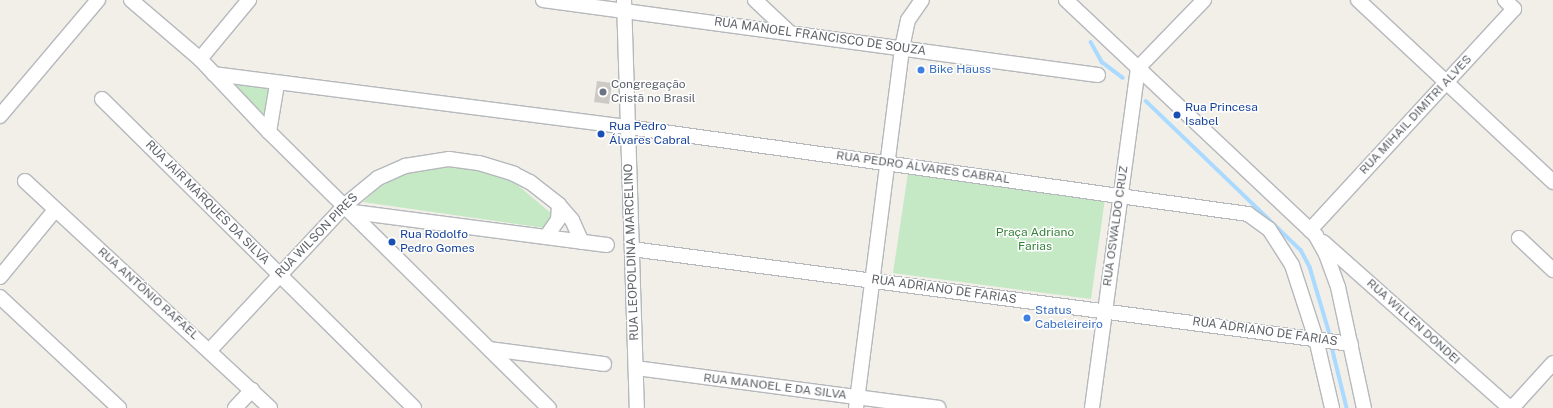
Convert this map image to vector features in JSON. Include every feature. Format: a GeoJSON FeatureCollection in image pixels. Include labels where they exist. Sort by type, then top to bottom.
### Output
{"type":"FeatureCollection","features":[{"type":"Feature","properties":{"kind":"street"},"geometry":{"type":"LineString","coordinates":[[0,116],[98,0]]}},
{"type":"Feature","properties":{"kind":"street"},"geometry":{"type":"LineString","coordinates":[[131,0],[200,59],[269,132],[349,208],[549,408]]}},
{"type":"Feature","properties":{"kind":"street"},"geometry":{"type":"LineString","coordinates":[[200,59],[249,0]]}},
{"type":"Feature","properties":{"kind":"street","name":"RUA MANOEL FRANCISCO DE SOUZA"},"geometry":{"type":"LineString","coordinates":[[543,0],[624,5],[790,33],[1098,74]]}},
{"type":"Feature","properties":{"kind":"street"},"geometry":{"type":"LineString","coordinates":[[755,0],[790,33]]}},
{"type":"Feature","properties":{"kind":"street"},"geometry":{"type":"LineString","coordinates":[[856,403],[902,48],[908,20],[922,0]]}},
{"type":"Feature","properties":{"kind":"street"},"geometry":{"type":"LineString","coordinates":[[1066,0],[1313,233],[1332,267],[1351,344],[1364,408]]}},
{"type":"Feature","properties":{"kind":"street"},"geometry":{"type":"LineString","coordinates":[[1138,68],[1204,0]]}},
{"type":"Feature","properties":{"kind":"street"},"geometry":{"type":"LineString","coordinates":[[1358,0],[1553,182]]}},
{"type":"Feature","properties":{"kind":"street","name":"RUA MIHAIL DIMITRI ALVES"},"geometry":{"type":"LineString","coordinates":[[1313,233],[1514,3]]}},
{"type":"Feature","properties":{"kind":"street","name":"RUA LEOPOLDINA MARCELINO"},"geometry":{"type":"LineString","coordinates":[[624,5],[637,408]]}},
{"type":"Feature","properties":{"kind":"street","name":"RUA OSWALDO CRUZ"},"geometry":{"type":"LineString","coordinates":[[1092,408],[1138,68]]}},
{"type":"Feature","properties":{"kind":"street","name":"RUA PEDRO ÁLVARES CABRAL"},"geometry":{"type":"LineString","coordinates":[[214,74],[277,84],[628,127],[1239,211],[1255,217],[1278,239],[1289,258],[1316,339]]}},
{"type":"Feature","properties":{"kind":"street"},"geometry":{"type":"LineString","coordinates":[[269,132],[277,84]]}},
{"type":"Feature","properties":{"kind":"street","name":"RUA JAIR MARQUES DA SILVA"},"geometry":{"type":"LineString","coordinates":[[102,99],[414,408]]}},
{"type":"Feature","properties":{"kind":"street","name":"RUA WILSON PIRES"},"geometry":{"type":"LineString","coordinates":[[210,350],[279,274],[349,208],[363,188],[392,171],[417,162],[449,159],[479,163],[514,174],[530,182],[559,205],[572,220],[582,242]]}},
{"type":"Feature","properties":{"kind":"street","name":"RUA ANTÔNIO RAFAEL"},"geometry":{"type":"LineString","coordinates":[[25,181],[210,350],[270,408]]}},
{"type":"Feature","properties":{"kind":"street"},"geometry":{"type":"LineString","coordinates":[[546,237],[558,220],[559,205]]}},
{"type":"Feature","properties":{"kind":"street"},"geometry":{"type":"LineString","coordinates":[[349,208],[607,246]]}},
{"type":"Feature","properties":{"kind":"street"},"geometry":{"type":"LineString","coordinates":[[0,277],[55,210]]}},
{"type":"Feature","properties":{"kind":"street","name":"RUA WILLEN DONDEI"},"geometry":{"type":"LineString","coordinates":[[1313,233],[1511,408]]}},
{"type":"Feature","properties":{"kind":"street"},"geometry":{"type":"LineString","coordinates":[[1519,238],[1553,270]]}},
{"type":"Feature","properties":{"kind":"street","name":"RUA ADRIANO DE FARIAS"},"geometry":{"type":"LineString","coordinates":[[632,249],[1351,344]]}},
{"type":"Feature","properties":{"kind":"street"},"geometry":{"type":"LineString","coordinates":[[0,296],[119,408]]}},
{"type":"Feature","properties":{"kind":"street"},"geometry":{"type":"LineString","coordinates":[[1316,339],[1332,408]]}},
{"type":"Feature","properties":{"kind":"street"},"geometry":{"type":"LineString","coordinates":[[490,349],[604,364]]}},
{"type":"Feature","properties":{"kind":"street"},"geometry":{"type":"LineString","coordinates":[[1511,408],[1553,364]]}},
{"type":"Feature","properties":{"kind":"street","name":"RUA MANOEL E DA SILVA"},"geometry":{"type":"LineString","coordinates":[[636,368],[856,403],[938,408]]}},
{"type":"Feature","properties":{"kind":"street"},"geometry":{"type":"LineString","coordinates":[[235,408],[252,390]]}},
{"type":"Feature","properties":{"kind":"green space"},"geometry":{"type":"Polygon","coordinates":[[[230,80],[270,87],[264,122],[226,86],[230,80]]]}},
{"type":"Feature","properties":{"kind":"green space"},"geometry":{"type":"Polygon","coordinates":[[[434,167],[464,168],[491,174],[515,183],[552,214],[545,228],[363,202],[381,186],[407,173],[434,167]]]}},
{"type":"Feature","properties":{"kind":"green space","name":"Praça Adriano Farias"},"geometry":{"type":"Polygon","coordinates":[[[908,173],[1105,198],[1091,299],[893,273],[908,173]]]}},
{"type":"Feature","properties":{"kind":"building","name":"Congregação Cristã no Brasil"},"geometry":{"type":"Polygon","coordinates":[[[597,81],[612,83],[609,104],[594,102],[597,81]]]}},
{"type":"Feature","properties":{"kind":"waterway"},"geometry":{"type":"LineString","coordinates":[[1091,42],[1102,62],[1123,78]]}},
{"type":"Feature","properties":{"kind":"waterway"},"geometry":{"type":"LineString","coordinates":[[1146,101],[1301,250],[1310,267],[1329,331]]}},
{"type":"Feature","properties":{"kind":"waterway"},"geometry":{"type":"LineString","coordinates":[[1333,351],[1347,408]]}},
{"type":"Feature","properties":{"kind":"place","name":"Bike Hauss"},"geometry":{"type":"Point","coordinates":[921,70]}},
{"type":"Feature","properties":{"kind":"place","name":"Congregação Cristã no Brasil"},"geometry":{"type":"Point","coordinates":[603,92]}},
{"type":"Feature","properties":{"kind":"place","name":"Rua Princesa Isabel"},"geometry":{"type":"Point","coordinates":[1177,115]}},
{"type":"Feature","properties":{"kind":"place","name":"Rua Pedro Álvares Cabral"},"geometry":{"type":"Point","coordinates":[601,134]}},
{"type":"Feature","properties":{"kind":"place","name":"Rua Rodolfo Pedro Gomes"},"geometry":{"type":"Point","coordinates":[392,242]}},
{"type":"Feature","properties":{"kind":"place","name":"Status Cabeleireiro"},"geometry":{"type":"Point","coordinates":[1027,318]}}]}
